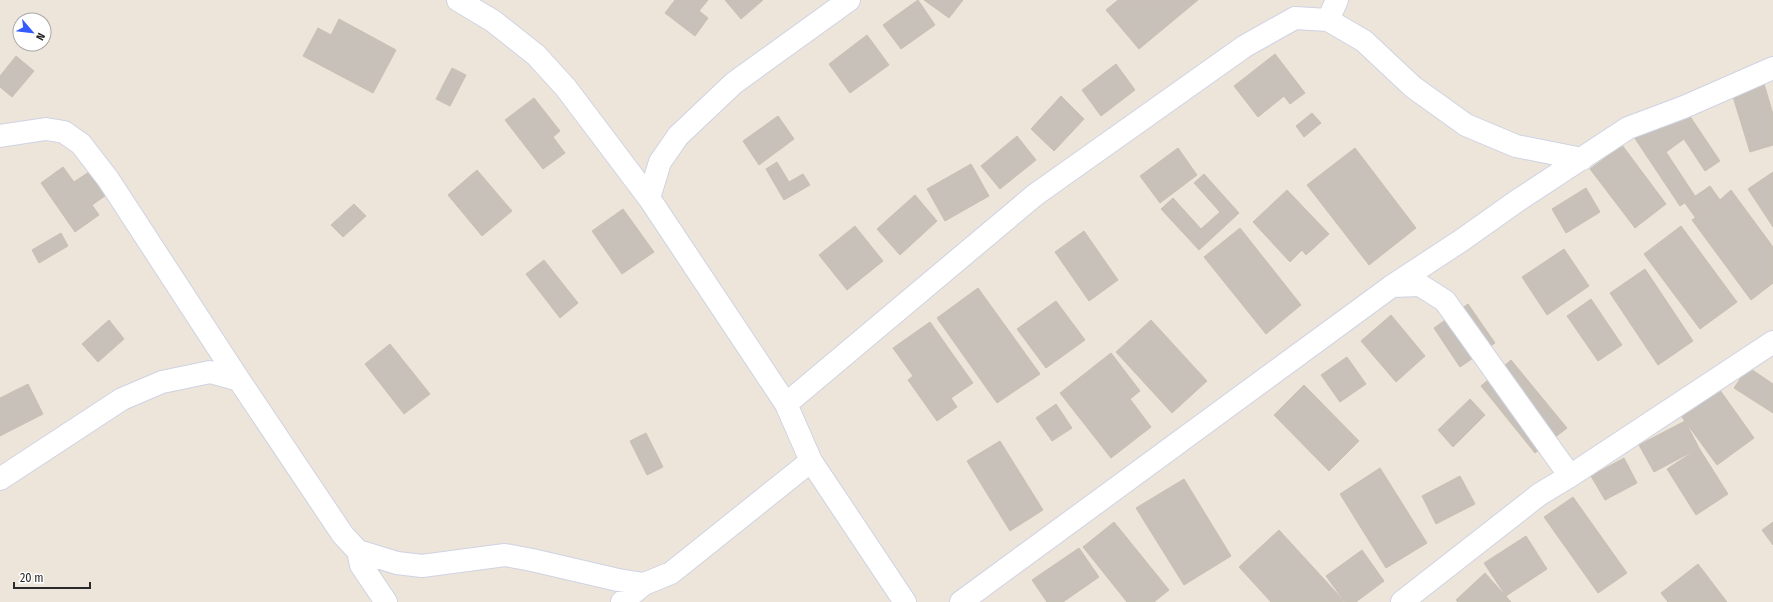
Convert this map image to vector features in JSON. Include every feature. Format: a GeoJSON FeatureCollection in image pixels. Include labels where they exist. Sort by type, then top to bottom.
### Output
{"type":"FeatureCollection","features":[{"type":"Feature","properties":{"kind":"street"},"geometry":{"type":"LineString","coordinates":[[458,0],[493,21],[536,55],[566,88],[649,198],[786,404],[811,461],[905,602]]}},
{"type":"Feature","properties":{"kind":"street"},"geometry":{"type":"LineString","coordinates":[[649,198],[660,162],[678,136],[734,83],[849,0]]}},
{"type":"Feature","properties":{"kind":"street"},"geometry":{"type":"LineString","coordinates":[[1328,20],[1337,0]]}},
{"type":"Feature","properties":{"kind":"street"},"geometry":{"type":"LineString","coordinates":[[786,404],[1036,195],[1245,46],[1295,18],[1328,20],[1364,41],[1413,87],[1466,126],[1516,146],[1582,159]]}},
{"type":"Feature","properties":{"kind":"street"},"geometry":{"type":"LineString","coordinates":[[960,602],[1392,286],[1628,128],[1684,107],[1773,68]]}},
{"type":"Feature","properties":{"kind":"street"},"geometry":{"type":"LineString","coordinates":[[0,136],[46,129],[64,132],[81,144],[108,179],[239,380],[343,535],[358,551],[397,563],[422,566],[505,556],[532,560],[618,580],[644,584]]}},
{"type":"Feature","properties":{"kind":"street"},"geometry":{"type":"LineString","coordinates":[[1392,286],[1420,285],[1444,301],[1570,476]]}},
{"type":"Feature","properties":{"kind":"street"},"geometry":{"type":"LineString","coordinates":[[1402,602],[1540,494],[1570,476],[1773,342]]}},
{"type":"Feature","properties":{"kind":"street"},"geometry":{"type":"LineString","coordinates":[[0,479],[122,399],[162,382],[210,372],[239,380]]}},
{"type":"Feature","properties":{"kind":"street"},"geometry":{"type":"LineString","coordinates":[[622,602],[644,584],[671,573],[811,461]]}},
{"type":"Feature","properties":{"kind":"street"},"geometry":{"type":"LineString","coordinates":[[358,551],[361,565],[386,602]]}},
{"type":"Feature","properties":{"kind":"building"},"geometry":{"type":"Polygon","coordinates":[[[675,0],[708,0],[699,11],[708,18],[695,36],[665,13],[675,0]]]}},
{"type":"Feature","properties":{"kind":"building"},"geometry":{"type":"Polygon","coordinates":[[[725,0],[763,0],[741,19],[725,0]]]}},
{"type":"Feature","properties":{"kind":"building"},"geometry":{"type":"Polygon","coordinates":[[[918,0],[935,25],[901,49],[883,25],[918,0]]]}},
{"type":"Feature","properties":{"kind":"building"},"geometry":{"type":"Polygon","coordinates":[[[924,0],[963,0],[949,18],[924,0]]]}},
{"type":"Feature","properties":{"kind":"building"},"geometry":{"type":"Polygon","coordinates":[[[1118,0],[1198,0],[1139,49],[1106,10],[1118,0]]]}},
{"type":"Feature","properties":{"kind":"building"},"geometry":{"type":"Polygon","coordinates":[[[339,19],[396,50],[373,93],[303,56],[318,28],[331,35],[339,19]]]}},
{"type":"Feature","properties":{"kind":"building"},"geometry":{"type":"Polygon","coordinates":[[[867,35],[889,65],[850,93],[829,64],[867,35]]]}},
{"type":"Feature","properties":{"kind":"building"},"geometry":{"type":"Polygon","coordinates":[[[1275,54],[1305,93],[1290,104],[1284,96],[1258,117],[1234,86],[1275,54]]]}},
{"type":"Feature","properties":{"kind":"building"},"geometry":{"type":"Polygon","coordinates":[[[16,56],[34,71],[12,97],[0,87],[0,76],[16,56]]]}},
{"type":"Feature","properties":{"kind":"building"},"geometry":{"type":"Polygon","coordinates":[[[1116,64],[1135,90],[1101,116],[1082,90],[1116,64]]]}},
{"type":"Feature","properties":{"kind":"building"},"geometry":{"type":"Polygon","coordinates":[[[1759,67],[1773,114],[1773,145],[1750,152],[1727,77],[1759,67]]]}},
{"type":"Feature","properties":{"kind":"building"},"geometry":{"type":"Polygon","coordinates":[[[452,68],[466,75],[450,106],[436,99],[452,68]]]}},
{"type":"Feature","properties":{"kind":"building"},"geometry":{"type":"Polygon","coordinates":[[[1061,96],[1084,119],[1054,151],[1031,129],[1061,96]]]}},
{"type":"Feature","properties":{"kind":"building"},"geometry":{"type":"Polygon","coordinates":[[[534,98],[560,131],[553,137],[565,153],[543,169],[505,120],[534,98]]]}},
{"type":"Feature","properties":{"kind":"building"},"geometry":{"type":"Polygon","coordinates":[[[1667,102],[1678,118],[1687,112],[1720,161],[1705,171],[1684,139],[1666,152],[1695,196],[1680,206],[1628,128],[1667,102]]]}},
{"type":"Feature","properties":{"kind":"building"},"geometry":{"type":"Polygon","coordinates":[[[1312,113],[1321,123],[1304,137],[1296,126],[1312,113]]]}},
{"type":"Feature","properties":{"kind":"building"},"geometry":{"type":"Polygon","coordinates":[[[778,116],[794,139],[759,165],[743,141],[778,116]]]}},
{"type":"Feature","properties":{"kind":"building"},"geometry":{"type":"Polygon","coordinates":[[[1017,136],[1036,160],[1000,189],[981,166],[1017,136]]]}},
{"type":"Feature","properties":{"kind":"building"},"geometry":{"type":"Polygon","coordinates":[[[1622,145],[1666,204],[1635,228],[1590,169],[1622,145]]]}},
{"type":"Feature","properties":{"kind":"building"},"geometry":{"type":"Polygon","coordinates":[[[1178,148],[1197,175],[1160,203],[1140,176],[1178,148]]]}},
{"type":"Feature","properties":{"kind":"building"},"geometry":{"type":"Polygon","coordinates":[[[1355,148],[1416,228],[1369,265],[1307,185],[1355,148]]]}},
{"type":"Feature","properties":{"kind":"building"},"geometry":{"type":"Polygon","coordinates":[[[777,162],[789,182],[803,174],[810,185],[784,200],[766,169],[777,162]]]}},
{"type":"Feature","properties":{"kind":"building"},"geometry":{"type":"Polygon","coordinates":[[[971,164],[989,196],[945,221],[927,189],[971,164]]]}},
{"type":"Feature","properties":{"kind":"building"},"geometry":{"type":"Polygon","coordinates":[[[63,167],[74,182],[92,170],[109,193],[92,205],[99,215],[75,232],[41,183],[63,167]]]}},
{"type":"Feature","properties":{"kind":"building"},"geometry":{"type":"Polygon","coordinates":[[[477,170],[512,211],[482,236],[448,195],[477,170]]]}},
{"type":"Feature","properties":{"kind":"building"},"geometry":{"type":"Polygon","coordinates":[[[1773,172],[1773,227],[1748,189],[1773,172]]]}},
{"type":"Feature","properties":{"kind":"building"},"geometry":{"type":"Polygon","coordinates":[[[1204,174],[1239,213],[1199,250],[1161,209],[1173,198],[1201,229],[1220,212],[1194,183],[1204,174]]]}},
{"type":"Feature","properties":{"kind":"building"},"geometry":{"type":"Polygon","coordinates":[[[1710,186],[1720,200],[1695,217],[1685,203],[1710,186]]]}},
{"type":"Feature","properties":{"kind":"building"},"geometry":{"type":"Polygon","coordinates":[[[1586,188],[1600,212],[1566,233],[1552,209],[1586,188]]]}},
{"type":"Feature","properties":{"kind":"building"},"geometry":{"type":"Polygon","coordinates":[[[1287,190],[1329,234],[1306,255],[1302,250],[1290,262],[1253,222],[1287,190]]]}},
{"type":"Feature","properties":{"kind":"building"},"geometry":{"type":"Polygon","coordinates":[[[1731,190],[1773,247],[1773,283],[1751,300],[1692,220],[1720,200],[1731,190]]]}},
{"type":"Feature","properties":{"kind":"building"},"geometry":{"type":"Polygon","coordinates":[[[915,195],[937,221],[900,255],[877,229],[915,195]]]}},
{"type":"Feature","properties":{"kind":"building"},"geometry":{"type":"Polygon","coordinates":[[[354,204],[366,216],[343,237],[331,225],[354,204]]]}},
{"type":"Feature","properties":{"kind":"building"},"geometry":{"type":"Polygon","coordinates":[[[623,209],[654,252],[622,274],[592,231],[623,209]]]}},
{"type":"Feature","properties":{"kind":"building"},"geometry":{"type":"Polygon","coordinates":[[[855,226],[883,261],[847,290],[819,255],[855,226]]]}},
{"type":"Feature","properties":{"kind":"building"},"geometry":{"type":"Polygon","coordinates":[[[1681,226],[1737,302],[1700,329],[1644,254],[1681,226]]]}},
{"type":"Feature","properties":{"kind":"building"},"geometry":{"type":"Polygon","coordinates":[[[1240,228],[1301,305],[1266,334],[1204,257],[1240,228]]]}},
{"type":"Feature","properties":{"kind":"building"},"geometry":{"type":"Polygon","coordinates":[[[1084,231],[1118,280],[1089,301],[1055,252],[1084,231]]]}},
{"type":"Feature","properties":{"kind":"building"},"geometry":{"type":"Polygon","coordinates":[[[61,233],[68,246],[39,263],[32,250],[61,233]]]}},
{"type":"Feature","properties":{"kind":"building"},"geometry":{"type":"Polygon","coordinates":[[[1564,249],[1589,286],[1547,315],[1522,277],[1564,249]]]}},
{"type":"Feature","properties":{"kind":"building"},"geometry":{"type":"Polygon","coordinates":[[[544,260],[578,303],[560,318],[526,274],[544,260]]]}},
{"type":"Feature","properties":{"kind":"building"},"geometry":{"type":"Polygon","coordinates":[[[1645,269],[1693,341],[1658,365],[1610,293],[1645,269]]]}},
{"type":"Feature","properties":{"kind":"building"},"geometry":{"type":"Polygon","coordinates":[[[978,288],[1040,374],[997,403],[937,318],[978,288]]]}},
{"type":"Feature","properties":{"kind":"building"},"geometry":{"type":"Polygon","coordinates":[[[1591,299],[1622,345],[1598,361],[1567,316],[1591,299]]]}},
{"type":"Feature","properties":{"kind":"building"},"geometry":{"type":"Polygon","coordinates":[[[1056,301],[1085,340],[1046,368],[1017,329],[1056,301]]]}},
{"type":"Feature","properties":{"kind":"building"},"geometry":{"type":"Polygon","coordinates":[[[1468,304],[1495,343],[1460,367],[1434,328],[1468,304]]]}},
{"type":"Feature","properties":{"kind":"building"},"geometry":{"type":"Polygon","coordinates":[[[1391,315],[1425,356],[1396,382],[1361,341],[1391,315]]]}},
{"type":"Feature","properties":{"kind":"building"},"geometry":{"type":"Polygon","coordinates":[[[109,320],[124,339],[98,362],[82,344],[109,320]]]}},
{"type":"Feature","properties":{"kind":"building"},"geometry":{"type":"Polygon","coordinates":[[[1151,320],[1207,381],[1172,413],[1116,352],[1151,320]]]}},
{"type":"Feature","properties":{"kind":"building"},"geometry":{"type":"Polygon","coordinates":[[[930,322],[973,383],[951,398],[957,407],[937,421],[908,380],[913,376],[893,348],[930,322]]]}},
{"type":"Feature","properties":{"kind":"building"},"geometry":{"type":"Polygon","coordinates":[[[390,344],[430,394],[404,414],[365,364],[390,344]]]}},
{"type":"Feature","properties":{"kind":"building"},"geometry":{"type":"Polygon","coordinates":[[[1111,353],[1140,391],[1130,399],[1151,427],[1111,458],[1060,393],[1111,353]]]}},
{"type":"Feature","properties":{"kind":"building"},"geometry":{"type":"Polygon","coordinates":[[[1347,357],[1366,384],[1340,402],[1321,375],[1347,357]]]}},
{"type":"Feature","properties":{"kind":"building"},"geometry":{"type":"Polygon","coordinates":[[[1511,360],[1567,428],[1535,453],[1481,386],[1511,360]]]}},
{"type":"Feature","properties":{"kind":"building"},"geometry":{"type":"Polygon","coordinates":[[[1748,367],[1773,384],[1773,413],[1734,388],[1748,367]]]}},
{"type":"Feature","properties":{"kind":"building"},"geometry":{"type":"Polygon","coordinates":[[[28,384],[43,414],[0,436],[0,398],[28,384]]]}},
{"type":"Feature","properties":{"kind":"building"},"geometry":{"type":"Polygon","coordinates":[[[1304,385],[1359,441],[1329,471],[1274,415],[1304,385]]]}},
{"type":"Feature","properties":{"kind":"building"},"geometry":{"type":"Polygon","coordinates":[[[1717,386],[1754,438],[1717,465],[1679,413],[1717,386]]]}},
{"type":"Feature","properties":{"kind":"building"},"geometry":{"type":"Polygon","coordinates":[[[1470,399],[1485,415],[1453,447],[1438,430],[1470,399]]]}},
{"type":"Feature","properties":{"kind":"building"},"geometry":{"type":"Polygon","coordinates":[[[1056,404],[1072,428],[1052,441],[1036,418],[1056,404]]]}},
{"type":"Feature","properties":{"kind":"building"},"geometry":{"type":"Polygon","coordinates":[[[1685,421],[1699,448],[1654,472],[1639,445],[1685,421]]]}},
{"type":"Feature","properties":{"kind":"building"},"geometry":{"type":"Polygon","coordinates":[[[646,433],[663,467],[647,475],[630,441],[646,433]]]}},
{"type":"Feature","properties":{"kind":"building"},"geometry":{"type":"Polygon","coordinates":[[[1000,441],[1043,510],[1010,531],[967,461],[1000,441]]]}},
{"type":"Feature","properties":{"kind":"building"},"geometry":{"type":"Polygon","coordinates":[[[1699,448],[1728,494],[1696,515],[1667,469],[1699,448]]]}},
{"type":"Feature","properties":{"kind":"building"},"geometry":{"type":"Polygon","coordinates":[[[1624,458],[1637,483],[1605,500],[1591,476],[1624,458]]]}},
{"type":"Feature","properties":{"kind":"building"},"geometry":{"type":"Polygon","coordinates":[[[1380,468],[1427,543],[1386,568],[1340,494],[1380,468]]]}},
{"type":"Feature","properties":{"kind":"building"},"geometry":{"type":"Polygon","coordinates":[[[1460,476],[1475,504],[1436,524],[1422,496],[1460,476]]]}},
{"type":"Feature","properties":{"kind":"building"},"geometry":{"type":"Polygon","coordinates":[[[1184,479],[1231,556],[1184,585],[1136,508],[1184,479]]]}},
{"type":"Feature","properties":{"kind":"building"},"geometry":{"type":"Polygon","coordinates":[[[1573,497],[1627,573],[1598,593],[1544,517],[1573,497]]]}},
{"type":"Feature","properties":{"kind":"building"},"geometry":{"type":"Polygon","coordinates":[[[1114,522],[1169,590],[1154,602],[1127,602],[1083,547],[1114,522]]]}},
{"type":"Feature","properties":{"kind":"building"},"geometry":{"type":"Polygon","coordinates":[[[1773,522],[1773,545],[1762,530],[1773,522]]]}},
{"type":"Feature","properties":{"kind":"building"},"geometry":{"type":"Polygon","coordinates":[[[1279,530],[1344,601],[1271,602],[1239,567],[1279,530]]]}},
{"type":"Feature","properties":{"kind":"building"},"geometry":{"type":"Polygon","coordinates":[[[1526,536],[1547,569],[1506,596],[1484,563],[1526,536]]]}},
{"type":"Feature","properties":{"kind":"building"},"geometry":{"type":"Polygon","coordinates":[[[1079,548],[1099,577],[1063,602],[1047,602],[1032,580],[1079,548]]]}},
{"type":"Feature","properties":{"kind":"building"},"geometry":{"type":"Polygon","coordinates":[[[1362,550],[1384,581],[1356,602],[1345,602],[1326,576],[1362,550]]]}},
{"type":"Feature","properties":{"kind":"building"},"geometry":{"type":"Polygon","coordinates":[[[1698,564],[1727,602],[1668,602],[1661,593],[1698,564]]]}},
{"type":"Feature","properties":{"kind":"building"},"geometry":{"type":"Polygon","coordinates":[[[1485,573],[1511,602],[1458,602],[1456,600],[1485,573]]]}}]}
